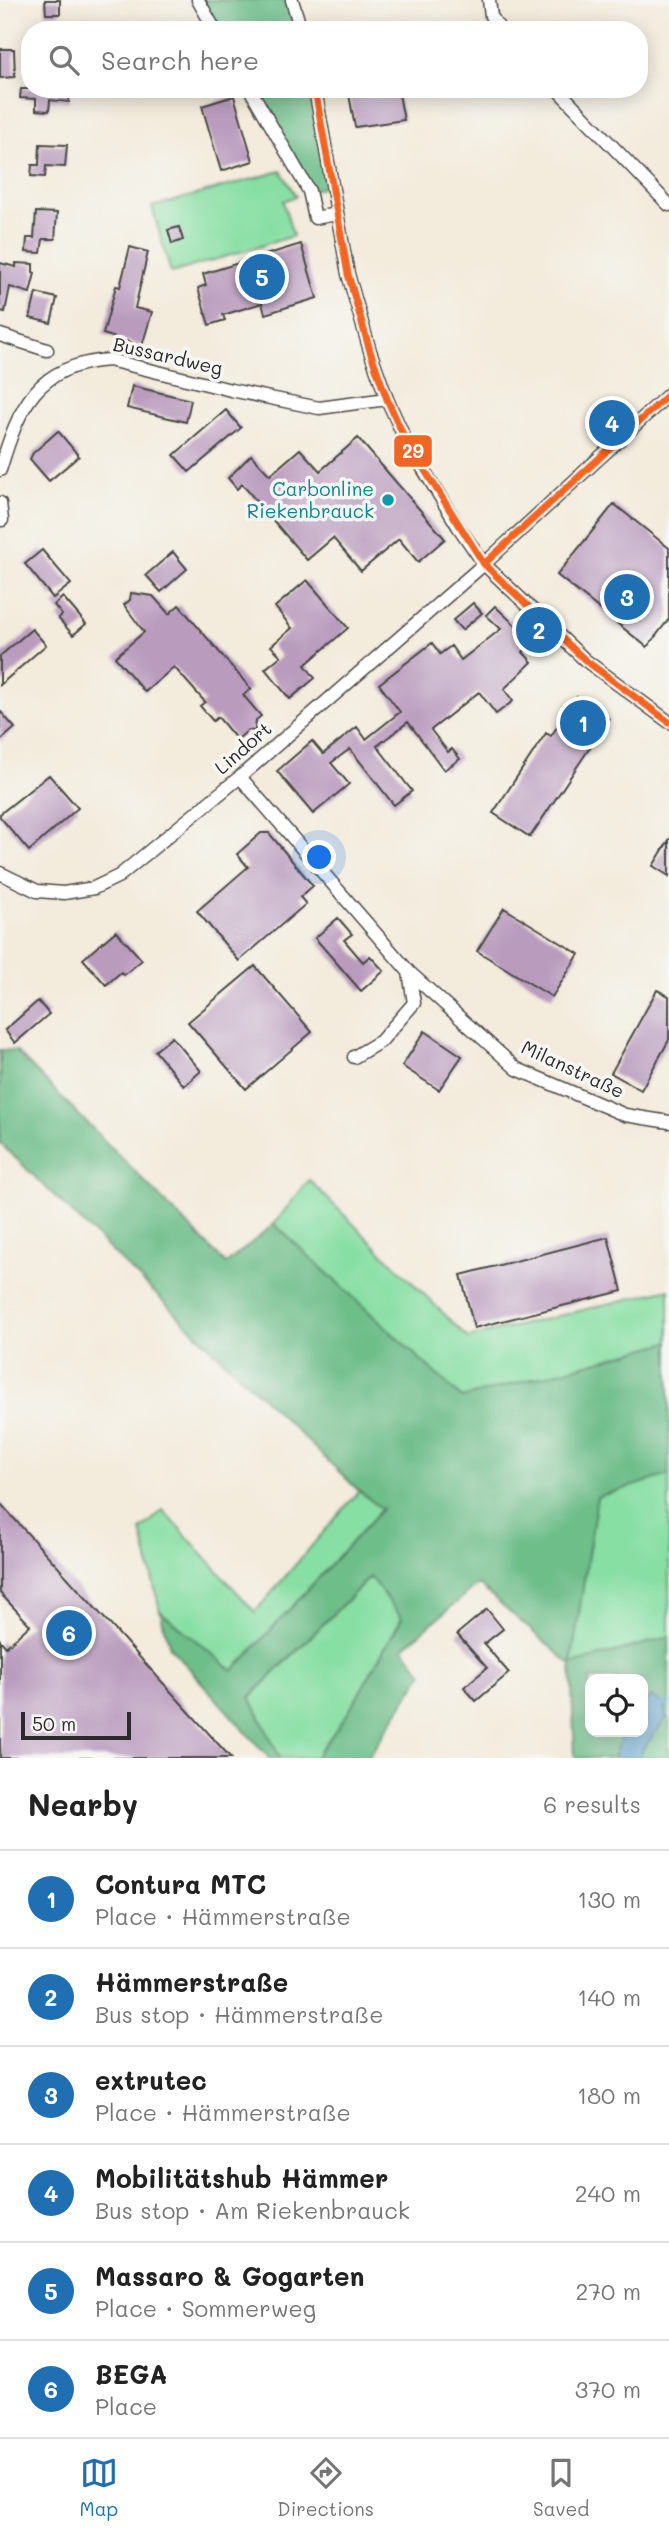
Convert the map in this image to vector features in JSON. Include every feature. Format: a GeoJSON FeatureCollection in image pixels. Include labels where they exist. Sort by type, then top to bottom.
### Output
{"type":"FeatureCollection","features":[{"type":"Feature","properties":{"kind":"street"},"geometry":{"type":"LineString","coordinates":[[198,0],[210,21]]}},
{"type":"Feature","properties":{"kind":"street"},"geometry":{"type":"LineString","coordinates":[[292,0],[298,21]]}},
{"type":"Feature","properties":{"kind":"street"},"geometry":{"type":"LineString","coordinates":[[489,0],[494,21]]}},
{"type":"Feature","properties":{"kind":"street"},"geometry":{"type":"LineString","coordinates":[[255,98],[309,191],[315,218],[336,214]]}},
{"type":"Feature","properties":{"kind":"street"},"geometry":{"type":"LineString","coordinates":[[317,98],[351,287],[387,399],[405,439],[432,486],[484,564],[586,660],[669,723]]}},
{"type":"Feature","properties":{"kind":"street"},"geometry":{"type":"LineString","coordinates":[[566,98],[669,205]]}},
{"type":"Feature","properties":{"kind":"street"},"geometry":{"type":"LineString","coordinates":[[0,335],[47,350]]}},
{"type":"Feature","properties":{"kind":"street","name":"Bussardweg"},"geometry":{"type":"LineString","coordinates":[[0,470],[12,429],[39,385],[68,368],[88,362],[109,360],[319,408],[387,399]]}},
{"type":"Feature","properties":{"kind":"street","name":"Lindort"},"geometry":{"type":"LineString","coordinates":[[0,873],[37,891],[64,893],[94,888],[119,876],[240,777],[484,564],[669,394]]}},
{"type":"Feature","properties":{"kind":"street"},"geometry":{"type":"LineString","coordinates":[[0,503],[2,520]]}},
{"type":"Feature","properties":{"kind":"street","name":"Milanstraße"},"geometry":{"type":"LineString","coordinates":[[240,777],[409,972],[517,1069],[625,1115],[669,1122]]}},
{"type":"Feature","properties":{"kind":"street"},"geometry":{"type":"LineString","coordinates":[[354,1057],[381,1041],[414,1003],[409,972]]}},
{"type":"Feature","properties":{"kind":"green space"},"geometry":{"type":"Polygon","coordinates":[[[198,0],[284,0],[292,21],[210,21],[198,0]]]}},
{"type":"Feature","properties":{"kind":"green space"},"geometry":{"type":"Polygon","coordinates":[[[255,98],[316,98],[331,185],[309,191],[255,98]]]}},
{"type":"Feature","properties":{"kind":"green space"},"geometry":{"type":"Polygon","coordinates":[[[281,171],[296,196],[283,201],[293,236],[171,273],[152,207],[281,171]]]}},
{"type":"Feature","properties":{"kind":"green space"},"geometry":{"type":"Polygon","coordinates":[[[0,1050],[16,1051],[226,1264],[274,1224],[462,1398],[669,1342],[669,1475],[597,1497],[571,1664],[669,1637],[669,1758],[639,1758],[643,1748],[666,1719],[664,1704],[652,1697],[648,1701],[648,1674],[585,1674],[585,1737],[621,1737],[613,1758],[575,1758],[571,1665],[478,1584],[403,1648],[423,1673],[368,1758],[315,1758],[348,1713],[402,1618],[370,1577],[250,1697],[280,1758],[269,1758],[170,1647],[160,1611],[233,1671],[382,1509],[359,1491],[0,1143],[0,1050]]]}},
{"type":"Feature","properties":{"kind":"green space"},"geometry":{"type":"Polygon","coordinates":[[[309,1180],[468,1338],[669,1289],[669,1342],[462,1398],[274,1224],[309,1180]]]}},
{"type":"Feature","properties":{"kind":"green space"},"geometry":{"type":"Polygon","coordinates":[[[669,1475],[669,1637],[571,1665],[597,1496],[669,1475]]]}},
{"type":"Feature","properties":{"kind":"green space"},"geometry":{"type":"Polygon","coordinates":[[[359,1491],[382,1509],[233,1671],[160,1611],[141,1530],[163,1510],[255,1612],[359,1491]]]}},
{"type":"Feature","properties":{"kind":"green space"},"geometry":{"type":"Polygon","coordinates":[[[370,1577],[402,1618],[348,1713],[315,1758],[280,1758],[250,1698],[370,1577]]]}},
{"type":"Feature","properties":{"kind":"water"},"geometry":{"type":"Polygon","coordinates":[[[652,1697],[664,1704],[666,1719],[643,1748],[639,1758],[613,1758],[621,1737],[648,1737],[648,1701],[652,1697]]]}},
{"type":"Feature","properties":{"kind":"building"},"geometry":{"type":"Polygon","coordinates":[[[45,0],[60,0],[60,14],[46,14],[45,0]]]}},
{"type":"Feature","properties":{"kind":"building"},"geometry":{"type":"Polygon","coordinates":[[[0,49],[14,49],[15,77],[0,78],[0,49]]]}},
{"type":"Feature","properties":{"kind":"building"},"geometry":{"type":"Polygon","coordinates":[[[21,89],[21,98],[69,98],[69,102],[50,100],[49,111],[36,110],[36,99],[20,98],[21,89]]]}},
{"type":"Feature","properties":{"kind":"building"},"geometry":{"type":"Polygon","coordinates":[[[235,98],[253,161],[221,171],[202,106],[235,98]]]}},
{"type":"Feature","properties":{"kind":"building"},"geometry":{"type":"Polygon","coordinates":[[[350,98],[400,98],[404,120],[355,127],[350,98]]]}},
{"type":"Feature","properties":{"kind":"building"},"geometry":{"type":"Polygon","coordinates":[[[40,144],[67,145],[65,167],[46,166],[45,177],[31,176],[32,165],[39,165],[40,144]]]}},
{"type":"Feature","properties":{"kind":"building"},"geometry":{"type":"Polygon","coordinates":[[[36,212],[57,213],[55,239],[43,239],[41,253],[26,252],[27,238],[34,238],[36,212]]]}},
{"type":"Feature","properties":{"kind":"building"},"geometry":{"type":"Polygon","coordinates":[[[179,227],[183,240],[172,244],[168,230],[179,227]]]}},
{"type":"Feature","properties":{"kind":"building"},"geometry":{"type":"Polygon","coordinates":[[[301,244],[317,298],[265,314],[262,303],[223,315],[225,320],[209,325],[198,288],[206,285],[203,274],[301,244]]]}},
{"type":"Feature","properties":{"kind":"building"},"geometry":{"type":"Polygon","coordinates":[[[130,247],[148,252],[135,308],[152,312],[142,346],[103,334],[116,286],[120,287],[130,247]]]}},
{"type":"Feature","properties":{"kind":"building"},"geometry":{"type":"Polygon","coordinates":[[[0,263],[16,267],[16,263],[33,264],[35,273],[30,293],[10,287],[5,312],[0,311],[0,263]]]}},
{"type":"Feature","properties":{"kind":"building"},"geometry":{"type":"Polygon","coordinates":[[[36,293],[57,298],[51,323],[30,318],[36,293]]]}},
{"type":"Feature","properties":{"kind":"building"},"geometry":{"type":"Polygon","coordinates":[[[132,386],[191,400],[186,422],[127,408],[132,386]]]}},
{"type":"Feature","properties":{"kind":"building"},"geometry":{"type":"Polygon","coordinates":[[[226,410],[241,428],[189,472],[174,455],[226,410]]]}},
{"type":"Feature","properties":{"kind":"building"},"geometry":{"type":"Polygon","coordinates":[[[58,431],[79,456],[49,481],[30,459],[33,453],[58,431]]]}},
{"type":"Feature","properties":{"kind":"building"},"geometry":{"type":"Polygon","coordinates":[[[358,438],[445,539],[418,562],[399,539],[361,571],[333,538],[307,560],[242,484],[237,489],[228,478],[251,455],[270,475],[300,449],[320,471],[358,438]]]}},
{"type":"Feature","properties":{"kind":"building"},"geometry":{"type":"Polygon","coordinates":[[[614,504],[669,548],[669,619],[647,647],[557,575],[614,504]]]}},
{"type":"Feature","properties":{"kind":"building"},"geometry":{"type":"Polygon","coordinates":[[[42,550],[71,584],[53,598],[25,564],[42,550]]]}},
{"type":"Feature","properties":{"kind":"building"},"geometry":{"type":"Polygon","coordinates":[[[173,552],[187,569],[161,592],[146,575],[173,552]]]}},
{"type":"Feature","properties":{"kind":"building"},"geometry":{"type":"Polygon","coordinates":[[[307,580],[348,628],[305,665],[315,678],[290,699],[265,669],[281,656],[271,646],[292,628],[275,607],[307,580]]]}},
{"type":"Feature","properties":{"kind":"building"},"geometry":{"type":"Polygon","coordinates":[[[131,593],[153,596],[169,614],[179,605],[251,689],[243,695],[261,716],[256,720],[255,731],[248,730],[237,740],[218,717],[213,721],[200,706],[205,702],[174,667],[145,692],[115,657],[144,632],[124,605],[130,600],[131,593]]]}},
{"type":"Feature","properties":{"kind":"building"},"geometry":{"type":"Polygon","coordinates":[[[63,597],[86,624],[73,635],[58,618],[62,615],[54,605],[63,597]]]}},
{"type":"Feature","properties":{"kind":"building"},"geometry":{"type":"Polygon","coordinates":[[[473,603],[482,613],[462,630],[453,620],[473,603]]]}},
{"type":"Feature","properties":{"kind":"building"},"geometry":{"type":"Polygon","coordinates":[[[495,606],[533,642],[523,652],[532,662],[504,689],[513,701],[496,714],[479,692],[431,730],[448,752],[452,749],[460,759],[444,770],[408,722],[377,746],[412,791],[394,805],[350,749],[331,763],[349,784],[313,814],[277,771],[312,741],[323,754],[357,727],[366,739],[400,712],[379,684],[432,643],[440,654],[451,646],[461,660],[501,629],[486,615],[495,606]]]}},
{"type":"Feature","properties":{"kind":"building"},"geometry":{"type":"Polygon","coordinates":[[[32,629],[46,645],[0,685],[0,656],[32,629]]]}},
{"type":"Feature","properties":{"kind":"building"},"geometry":{"type":"Polygon","coordinates":[[[577,697],[609,719],[530,837],[493,813],[546,733],[551,736],[577,697]]]}},
{"type":"Feature","properties":{"kind":"building"},"geometry":{"type":"Polygon","coordinates":[[[0,711],[15,728],[0,741],[0,711]]]}},
{"type":"Feature","properties":{"kind":"building"},"geometry":{"type":"Polygon","coordinates":[[[49,775],[78,808],[29,851],[0,814],[49,775]]]}},
{"type":"Feature","properties":{"kind":"building"},"geometry":{"type":"Polygon","coordinates":[[[261,833],[269,833],[313,886],[300,897],[306,904],[239,961],[197,911],[248,867],[237,854],[261,833]]]}},
{"type":"Feature","properties":{"kind":"building"},"geometry":{"type":"Polygon","coordinates":[[[669,840],[669,876],[653,866],[669,840]]]}},
{"type":"Feature","properties":{"kind":"building"},"geometry":{"type":"Polygon","coordinates":[[[504,908],[579,954],[552,997],[477,951],[504,908]]]}},
{"type":"Feature","properties":{"kind":"building"},"geometry":{"type":"Polygon","coordinates":[[[338,918],[352,934],[344,940],[363,962],[370,956],[384,971],[361,991],[315,938],[338,918]]]}},
{"type":"Feature","properties":{"kind":"building"},"geometry":{"type":"Polygon","coordinates":[[[116,931],[142,960],[124,975],[121,972],[106,985],[83,959],[116,931]]]}},
{"type":"Feature","properties":{"kind":"building"},"geometry":{"type":"Polygon","coordinates":[[[255,966],[312,1032],[246,1089],[188,1022],[255,966]]]}},
{"type":"Feature","properties":{"kind":"building"},"geometry":{"type":"Polygon","coordinates":[[[657,990],[669,996],[669,1040],[641,1090],[611,1073],[657,990]]]}},
{"type":"Feature","properties":{"kind":"building"},"geometry":{"type":"Polygon","coordinates":[[[38,1001],[49,1014],[15,1043],[5,1030],[38,1001]]]}},
{"type":"Feature","properties":{"kind":"building"},"geometry":{"type":"Polygon","coordinates":[[[425,1031],[462,1056],[439,1090],[402,1066],[425,1031]]]}},
{"type":"Feature","properties":{"kind":"building"},"geometry":{"type":"Polygon","coordinates":[[[172,1037],[201,1071],[184,1086],[155,1051],[172,1037]]]}},
{"type":"Feature","properties":{"kind":"building"},"geometry":{"type":"Polygon","coordinates":[[[608,1237],[622,1291],[474,1328],[461,1275],[608,1237]]]}},
{"type":"Feature","properties":{"kind":"building"},"geometry":{"type":"Polygon","coordinates":[[[0,1503],[231,1758],[0,1758],[0,1640],[6,1647],[30,1625],[0,1593],[0,1503]]]}},
{"type":"Feature","properties":{"kind":"building"},"geometry":{"type":"Polygon","coordinates":[[[487,1609],[503,1629],[484,1644],[509,1673],[476,1701],[464,1687],[487,1668],[457,1634],[487,1609]]]}},
{"type":"Feature","properties":{"kind":"waterway"},"geometry":{"type":"LineString","coordinates":[[664,1704],[669,1703]]}},
{"type":"Feature","properties":{"kind":"transit line","name":"29"},"geometry":{"type":"LineString","coordinates":[[317,98],[348,274],[370,351],[405,439],[484,564],[585,660],[669,722]]}},
{"type":"Feature","properties":{"kind":"transit line","name":"29"},"geometry":{"type":"LineString","coordinates":[[484,564],[669,394]]}},
{"type":"Feature","properties":{"kind":"place","name":"Massaro & Gogarten"},"geometry":{"type":"Point","coordinates":[262,277]}},
{"type":"Feature","properties":{"kind":"place","name":"Mobilitätshub Hämmer"},"geometry":{"type":"Point","coordinates":[612,423]}},
{"type":"Feature","properties":{"kind":"place","name":"Carbonline Riekenbrauck"},"geometry":{"type":"Point","coordinates":[388,500]}},
{"type":"Feature","properties":{"kind":"place","name":"extrutec"},"geometry":{"type":"Point","coordinates":[627,597]}},
{"type":"Feature","properties":{"kind":"place","name":"Hämmerstraße"},"geometry":{"type":"Point","coordinates":[539,630]}},
{"type":"Feature","properties":{"kind":"place","name":"Contura MTC"},"geometry":{"type":"Point","coordinates":[583,723]}},
{"type":"Feature","properties":{"kind":"place","name":"BEGA"},"geometry":{"type":"Point","coordinates":[69,1633]}}]}
